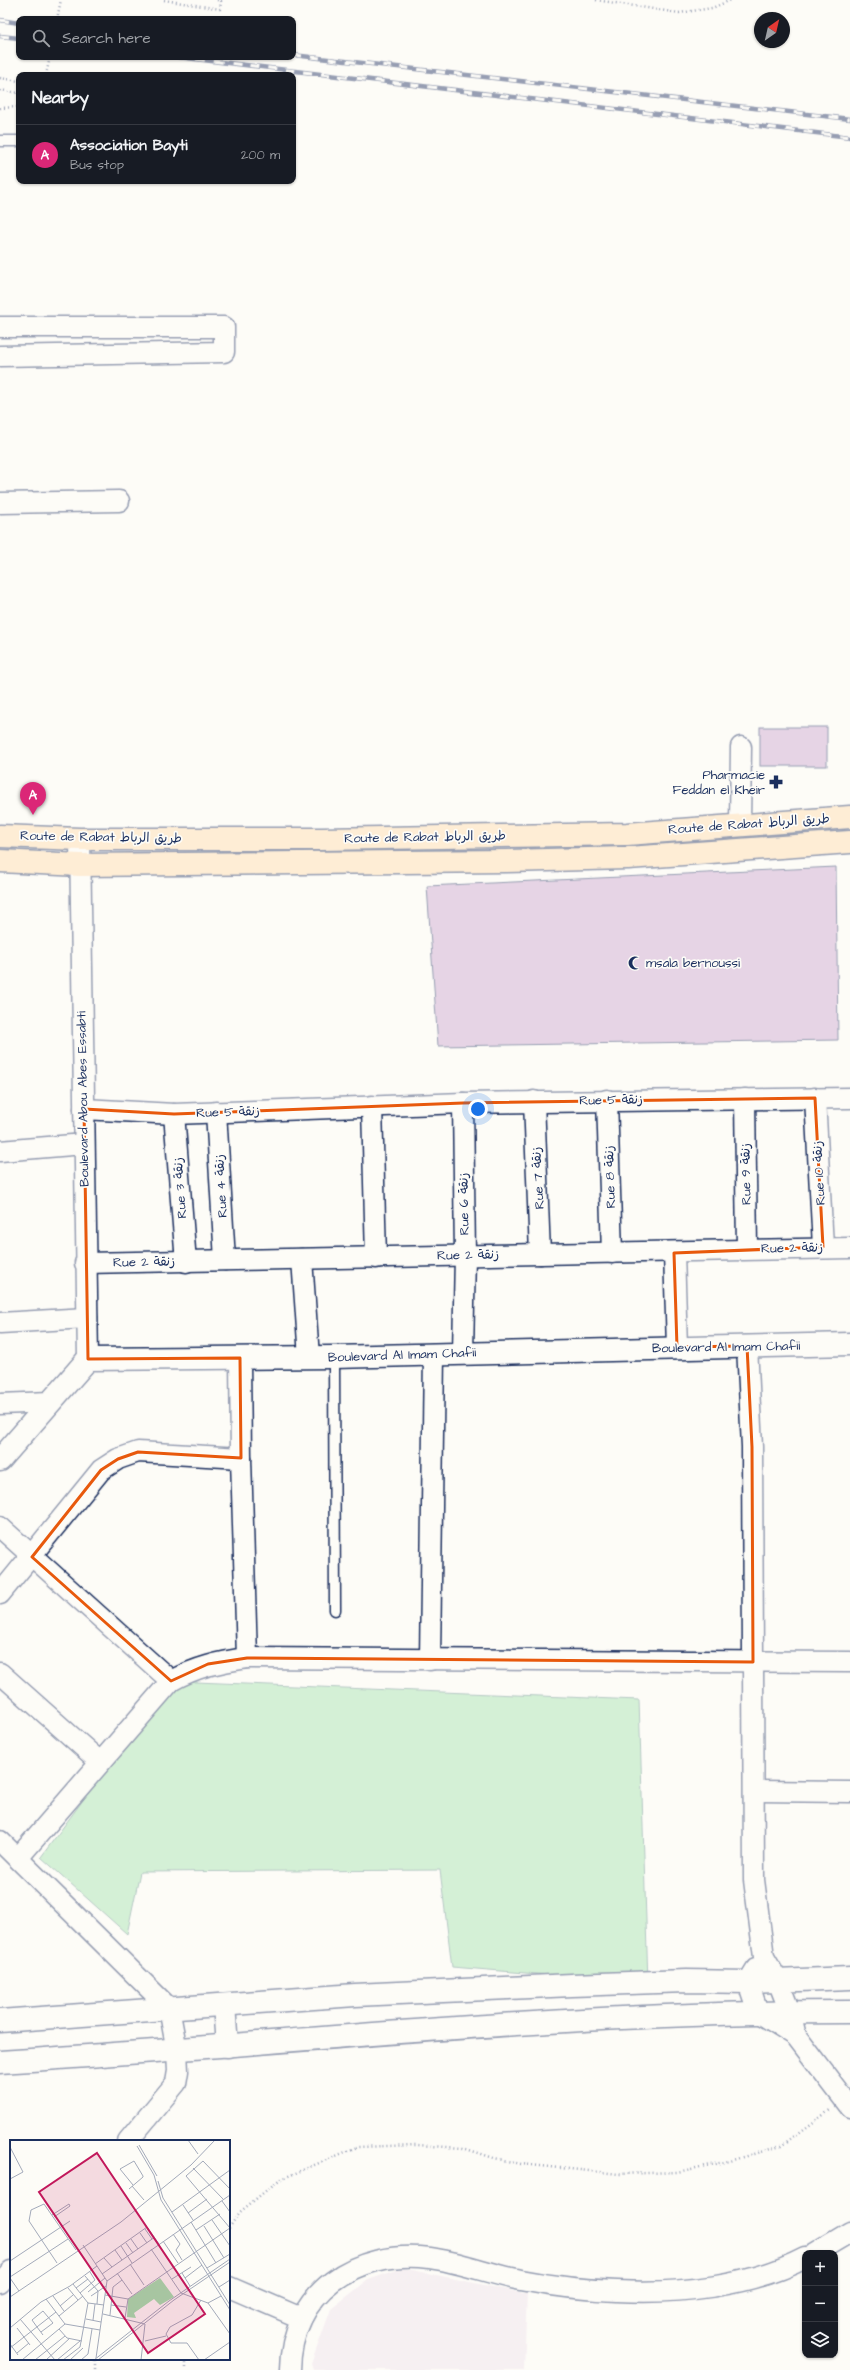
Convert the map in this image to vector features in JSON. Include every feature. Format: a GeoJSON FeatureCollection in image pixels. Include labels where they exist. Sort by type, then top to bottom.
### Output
{"type":"FeatureCollection","features":[{"type":"Feature","properties":{"kind":"main road","name":"Route de Rabat طريق الرباط"},"geometry":{"type":"LineString","coordinates":[[0,836],[80,839],[321,839],[627,834],[850,816]]}},
{"type":"Feature","properties":{"kind":"main road","name":"Route de Rabat طريق الرباط"},"geometry":{"type":"LineString","coordinates":[[0,861],[80,865],[507,861],[628,858],[850,842]]}},
{"type":"Feature","properties":{"kind":"street"},"geometry":{"type":"LineString","coordinates":[[0,326],[224,327],[224,352],[0,356]]}},
{"type":"Feature","properties":{"kind":"street"},"geometry":{"type":"LineString","coordinates":[[118,326],[119,353]]}},
{"type":"Feature","properties":{"kind":"street"},"geometry":{"type":"LineString","coordinates":[[0,503],[119,501]]}},
{"type":"Feature","properties":{"kind":"street"},"geometry":{"type":"LineString","coordinates":[[740,825],[741,747]]}},
{"type":"Feature","properties":{"kind":"street","name":"Boulevard Abou Abes Essabti"},"geometry":{"type":"LineString","coordinates":[[80,839],[88,1359]]}},
{"type":"Feature","properties":{"kind":"street","name":"Rue 10 زنقة"},"geometry":{"type":"LineString","coordinates":[[815,1098],[823,1247]]}},
{"type":"Feature","properties":{"kind":"street","name":"Rue 5 زنقة"},"geometry":{"type":"LineString","coordinates":[[84,1109],[174,1114],[463,1103],[850,1098]]}},
{"type":"Feature","properties":{"kind":"street","name":"Rue 9 زنقة"},"geometry":{"type":"LineString","coordinates":[[745,1099],[747,1249]]}},
{"type":"Feature","properties":{"kind":"street","name":"Rue 8 زنقة"},"geometry":{"type":"LineString","coordinates":[[607,1100],[612,1253]]}},
{"type":"Feature","properties":{"kind":"street","name":"Rue 7 زنقة"},"geometry":{"type":"LineString","coordinates":[[534,1102],[540,1254]]}},
{"type":"Feature","properties":{"kind":"street","name":"Rue 6 زنقة"},"geometry":{"type":"LineString","coordinates":[[463,1103],[466,1255],[463,1353]]}},
{"type":"Feature","properties":{"kind":"street"},"geometry":{"type":"LineString","coordinates":[[372,1106],[376,1258]]}},
{"type":"Feature","properties":{"kind":"street","name":"Rue 4 زنقة"},"geometry":{"type":"LineString","coordinates":[[216,1112],[225,1260]]}},
{"type":"Feature","properties":{"kind":"street","name":"Rue 3 زنقة"},"geometry":{"type":"LineString","coordinates":[[174,1114],[186,1262]]}},
{"type":"Feature","properties":{"kind":"street"},"geometry":{"type":"LineString","coordinates":[[0,1151],[84,1144]]}},
{"type":"Feature","properties":{"kind":"street","name":"Rue 2 زنقة"},"geometry":{"type":"LineString","coordinates":[[86,1263],[674,1252],[823,1247],[850,1248]]}},
{"type":"Feature","properties":{"kind":"street"},"geometry":{"type":"LineString","coordinates":[[674,1252],[676,1347]]}},
{"type":"Feature","properties":{"kind":"street"},"geometry":{"type":"LineString","coordinates":[[302,1260],[309,1357]]}},
{"type":"Feature","properties":{"kind":"street"},"geometry":{"type":"LineString","coordinates":[[0,1323],[87,1318]]}},
{"type":"Feature","properties":{"kind":"street","name":"Boulevard Al Imam Chafii"},"geometry":{"type":"LineString","coordinates":[[88,1359],[334,1357],[676,1347],[850,1344]]}},
{"type":"Feature","properties":{"kind":"street"},"geometry":{"type":"LineString","coordinates":[[747,1346],[752,1447],[752,1721],[755,1790],[754,1880],[764,1958],[778,1981],[790,2012],[796,2036]]}},
{"type":"Feature","properties":{"kind":"street"},"geometry":{"type":"LineString","coordinates":[[430,1660],[434,1354]]}},
{"type":"Feature","properties":{"kind":"street"},"geometry":{"type":"LineString","coordinates":[[240,1358],[241,1458],[247,1658]]}},
{"type":"Feature","properties":{"kind":"street"},"geometry":{"type":"LineString","coordinates":[[0,1460],[88,1359]]}},
{"type":"Feature","properties":{"kind":"street"},"geometry":{"type":"LineString","coordinates":[[0,1404],[50,1402]]}},
{"type":"Feature","properties":{"kind":"street"},"geometry":{"type":"LineString","coordinates":[[0,1594],[32,1557],[101,1470],[118,1459],[138,1452],[241,1458]]}},
{"type":"Feature","properties":{"kind":"street"},"geometry":{"type":"LineString","coordinates":[[0,1527],[171,1681]]}},
{"type":"Feature","properties":{"kind":"street"},"geometry":{"type":"LineString","coordinates":[[18,1858],[171,1681],[190,1670],[208,1664],[247,1658],[850,1662]]}},
{"type":"Feature","properties":{"kind":"street"},"geometry":{"type":"LineString","coordinates":[[0,1673],[100,1762]]}},
{"type":"Feature","properties":{"kind":"street"},"geometry":{"type":"LineString","coordinates":[[755,1790],[850,1792]]}},
{"type":"Feature","properties":{"kind":"street"},"geometry":{"type":"LineString","coordinates":[[0,1842],[169,2008],[177,2051],[178,2071],[176,2083],[129,2140]]}},
{"type":"Feature","properties":{"kind":"street"},"geometry":{"type":"LineString","coordinates":[[748,1982],[764,1958]]}},
{"type":"Feature","properties":{"kind":"street"},"geometry":{"type":"LineString","coordinates":[[0,2021],[355,1995],[686,1981],[748,1982],[850,1978]]}},
{"type":"Feature","properties":{"kind":"street"},"geometry":{"type":"LineString","coordinates":[[748,1982],[758,2012],[796,2036],[848,2103]]}},
{"type":"Feature","properties":{"kind":"street"},"geometry":{"type":"LineString","coordinates":[[224,2005],[227,2046]]}},
{"type":"Feature","properties":{"kind":"street"},"geometry":{"type":"LineString","coordinates":[[0,2062],[177,2051],[358,2035],[625,2016],[758,2012],[850,2012]]}},
{"type":"Feature","properties":{"kind":"street"},"geometry":{"type":"LineString","coordinates":[[819,2250],[850,2232]]}},
{"type":"Feature","properties":{"kind":"street"},"geometry":{"type":"LineString","coordinates":[[290,2370],[294,2336],[301,2318],[328,2283],[361,2265],[384,2258],[406,2256],[431,2258],[520,2280],[566,2287],[617,2291],[707,2286],[779,2271],[802,2260]]}},
{"type":"Feature","properties":{"kind":"street"},"geometry":{"type":"LineString","coordinates":[[0,2282],[10,2272]]}},
{"type":"Feature","properties":{"kind":"street"},"geometry":{"type":"LineString","coordinates":[[230,2287],[301,2318]]}},
{"type":"Feature","properties":{"kind":"lane"},"geometry":{"type":"LineString","coordinates":[[0,141],[16,141]]}},
{"type":"Feature","properties":{"kind":"lane"},"geometry":{"type":"LineString","coordinates":[[334,1357],[335,1610]]}},
{"type":"Feature","properties":{"kind":"path"},"geometry":{"type":"LineString","coordinates":[[57,16],[60,0]]}},
{"type":"Feature","properties":{"kind":"path"},"geometry":{"type":"LineString","coordinates":[[164,0],[220,9],[221,1],[217,0]]}},
{"type":"Feature","properties":{"kind":"path"},"geometry":{"type":"LineString","coordinates":[[596,0],[678,13],[712,8],[731,0]]}},
{"type":"Feature","properties":{"kind":"path"},"geometry":{"type":"LineString","coordinates":[[47,72],[49,60]]}},
{"type":"Feature","properties":{"kind":"path"},"geometry":{"type":"LineString","coordinates":[[0,78],[16,81]]}},
{"type":"Feature","properties":{"kind":"path"},"geometry":{"type":"LineString","coordinates":[[0,90],[16,93]]}},
{"type":"Feature","properties":{"kind":"path"},"geometry":{"type":"LineString","coordinates":[[0,108],[16,106]]}},
{"type":"Feature","properties":{"kind":"path"},"geometry":{"type":"LineString","coordinates":[[230,2227],[240,2212],[279,2180],[357,2147],[417,2145],[462,2148],[494,2158],[528,2164],[619,2174],[677,2172],[729,2161],[781,2146],[848,2103]]}},
{"type":"Feature","properties":{"kind":"highlighted area"},"geometry":{"type":"Polygon","coordinates":[[[815,1098],[823,1247],[674,1253],[677,1347],[747,1346],[752,1447],[753,1662],[247,1658],[208,1664],[171,1681],[32,1557],[101,1470],[118,1459],[138,1452],[241,1458],[240,1358],[88,1359],[84,1109],[174,1114],[463,1103],[815,1098]]]}},
{"type":"Feature","properties":{"kind":"shaded area"},"geometry":{"type":"Polygon","coordinates":[[[403,2268],[527,2294],[524,2370],[313,2370],[311,2364],[331,2309],[368,2280],[403,2268]]]}},
{"type":"Feature","properties":{"kind":"green space"},"geometry":{"type":"Polygon","coordinates":[[[171,1681],[639,1700],[648,1983],[452,1967],[440,1870],[140,1872],[127,1934],[41,1857],[171,1681]]]}},
{"type":"Feature","properties":{"kind":"building"},"geometry":{"type":"Polygon","coordinates":[[[760,727],[827,727],[827,766],[760,766],[760,727]]]}},
{"type":"Feature","properties":{"kind":"building","name":"msala bernoussi"},"geometry":{"type":"Polygon","coordinates":[[[836,867],[838,1040],[438,1046],[427,886],[836,867]]]}},
{"type":"Feature","properties":{"kind":"railway"},"geometry":{"type":"LineString","coordinates":[[0,20],[16,23]]}},
{"type":"Feature","properties":{"kind":"railway"},"geometry":{"type":"LineString","coordinates":[[0,36],[16,38]]}},
{"type":"Feature","properties":{"kind":"railway"},"geometry":{"type":"LineString","coordinates":[[296,55],[850,119]]}},
{"type":"Feature","properties":{"kind":"railway"},"geometry":{"type":"LineString","coordinates":[[203,60],[850,137]]}},
{"type":"Feature","properties":{"kind":"place","name":"Pharmacie Feddan el Kheir"},"geometry":{"type":"Point","coordinates":[776,782]}},
{"type":"Feature","properties":{"kind":"place","name":"Association Bayti"},"geometry":{"type":"Point","coordinates":[33,815]}},
{"type":"Feature","properties":{"kind":"place","name":"msala bernoussi"},"geometry":{"type":"Point","coordinates":[635,963]}}]}
